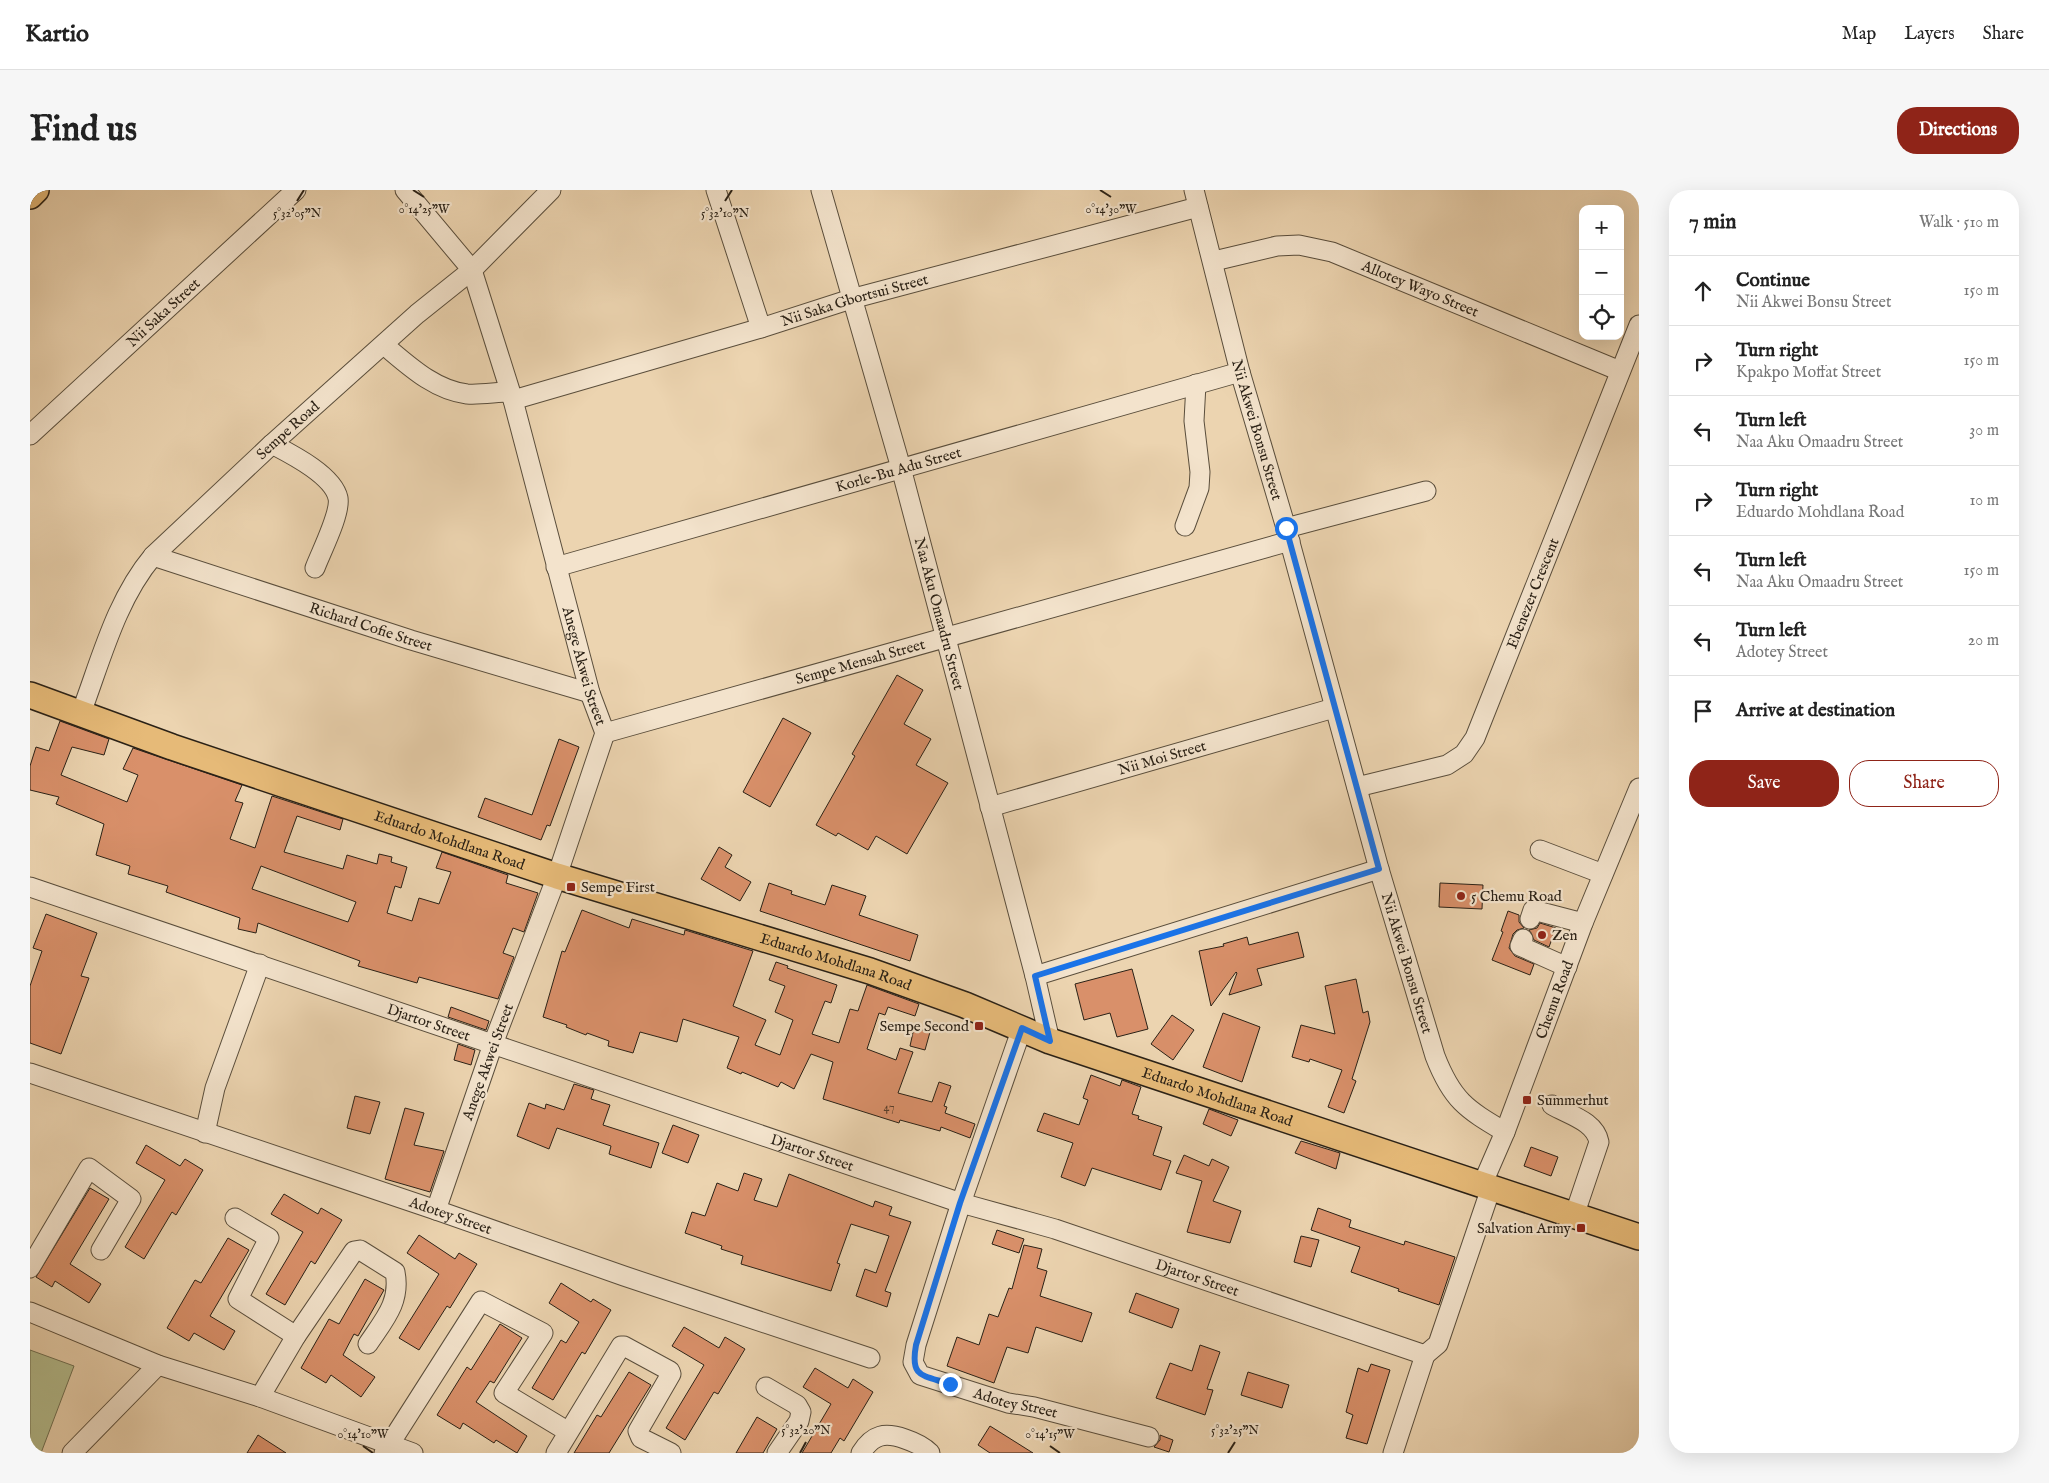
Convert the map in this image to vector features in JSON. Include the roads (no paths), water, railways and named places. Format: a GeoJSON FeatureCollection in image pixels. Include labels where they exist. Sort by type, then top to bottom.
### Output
{"type":"FeatureCollection","features":[{"type":"Feature","properties":{"kind":"main road"},"geometry":{"type":"LineString","coordinates":[[30,196],[36,190]]}},
{"type":"Feature","properties":{"kind":"main road","name":"Eduardo Mohdlana Road"},"geometry":{"type":"LineString","coordinates":[[30,695],[172,746],[557,876],[870,971],[1022,1028],[1050,1041],[1639,1237]]}},
{"type":"Feature","properties":{"kind":"street","name":"Nii Saka Street"},"geometry":{"type":"LineString","coordinates":[[30,435],[296,190]]}},
{"type":"Feature","properties":{"kind":"street","name":"Anege Akwei Street"},"geometry":{"type":"LineString","coordinates":[[405,190],[472,270],[512,396],[590,693],[605,733],[557,876],[493,1044],[436,1210]]}},
{"type":"Feature","properties":{"kind":"street","name":"Sempe Road"},"geometry":{"type":"LineString","coordinates":[[81,713],[125,598],[138,574],[153,556],[272,444],[417,314],[472,270],[551,190]]}},
{"type":"Feature","properties":{"kind":"street"},"geometry":{"type":"LineString","coordinates":[[716,190],[762,328]]}},
{"type":"Feature","properties":{"kind":"street","name":"Naa Aku Omaadru Street"},"geometry":{"type":"LineString","coordinates":[[821,190],[901,468],[947,638],[1035,976],[1050,1041]]}},
{"type":"Feature","properties":{"kind":"street","name":"Nii Saka Gbortsui Street"},"geometry":{"type":"LineString","coordinates":[[384,345],[417,372],[452,390],[468,394],[512,396],[762,328],[851,299],[1196,199]]}},
{"type":"Feature","properties":{"kind":"street","name":"Nii Akwei Bonsu Street"},"geometry":{"type":"LineString","coordinates":[[1196,199],[1214,261],[1240,372],[1288,535],[1379,869],[1435,1056],[1444,1081],[1462,1104],[1505,1132]]}},
{"type":"Feature","properties":{"kind":"street","name":"Allotey Wayo Street"},"geometry":{"type":"LineString","coordinates":[[1214,261],[1277,246],[1298,245],[1332,252],[1620,371]]}},
{"type":"Feature","properties":{"kind":"street","name":"Ebenezer Crescent"},"geometry":{"type":"LineString","coordinates":[[1357,787],[1447,765],[1464,754],[1475,738],[1639,325]]}},
{"type":"Feature","properties":{"kind":"street","name":"Korle-Bu Adu Street"},"geometry":{"type":"LineString","coordinates":[[556,567],[1240,372]]}},
{"type":"Feature","properties":{"kind":"street"},"geometry":{"type":"LineString","coordinates":[[1184,526],[1199,488],[1200,472],[1194,421],[1196,384]]}},
{"type":"Feature","properties":{"kind":"street"},"geometry":{"type":"LineString","coordinates":[[272,444],[318,472],[335,491],[338,499],[336,513],[315,568]]}},
{"type":"Feature","properties":{"kind":"street","name":"Sempe Mensah Street"},"geometry":{"type":"LineString","coordinates":[[605,733],[947,638],[1288,535],[1426,491]]}},
{"type":"Feature","properties":{"kind":"street","name":"Richard Cofie Street"},"geometry":{"type":"LineString","coordinates":[[153,556],[411,640],[590,693]]}},
{"type":"Feature","properties":{"kind":"street","name":"Nii Moi Street"},"geometry":{"type":"LineString","coordinates":[[990,807],[1334,708]]}},
{"type":"Feature","properties":{"kind":"street","name":"Chemu Road"},"geometry":{"type":"LineString","coordinates":[[1486,1187],[1583,922],[1639,788]]}},
{"type":"Feature","properties":{"kind":"street"},"geometry":{"type":"LineString","coordinates":[[1540,850],[1604,874]]}},
{"type":"Feature","properties":{"kind":"street"},"geometry":{"type":"LineString","coordinates":[[1035,976],[1379,869]]}},
{"type":"Feature","properties":{"kind":"street","name":"Djartor Street"},"geometry":{"type":"LineString","coordinates":[[30,887],[960,1203],[1055,1228],[1425,1355]]}},
{"type":"Feature","properties":{"kind":"street"},"geometry":{"type":"LineString","coordinates":[[1530,919],[1533,910],[1583,922]]}},
{"type":"Feature","properties":{"kind":"street"},"geometry":{"type":"LineString","coordinates":[[1522,938],[1520,946],[1567,967]]}},
{"type":"Feature","properties":{"kind":"street"},"geometry":{"type":"LineString","coordinates":[[205,1133],[215,1088],[260,964]]}},
{"type":"Feature","properties":{"kind":"street"},"geometry":{"type":"LineString","coordinates":[[960,1203],[1022,1028]]}},
{"type":"Feature","properties":{"kind":"street","name":"Adotey Street"},"geometry":{"type":"LineString","coordinates":[[30,1074],[870,1358]]}},
{"type":"Feature","properties":{"kind":"street"},"geometry":{"type":"LineString","coordinates":[[1552,1106],[1592,1127],[1597,1134],[1599,1142],[1574,1216]]}},
{"type":"Feature","properties":{"kind":"street"},"geometry":{"type":"LineString","coordinates":[[30,1268],[89,1168],[131,1199],[100,1250]]}},
{"type":"Feature","properties":{"kind":"street"},"geometry":{"type":"LineString","coordinates":[[1393,1453],[1425,1355],[1438,1344],[1486,1187]]}},
{"type":"Feature","properties":{"kind":"street","name":"Adotey Street"},"geometry":{"type":"LineString","coordinates":[[960,1203],[916,1345],[913,1362],[920,1374],[1008,1403],[1034,1407],[1149,1437]]}},
{"type":"Feature","properties":{"kind":"street"},"geometry":{"type":"LineString","coordinates":[[235,1218],[270,1238],[238,1299],[296,1336]]}},
{"type":"Feature","properties":{"kind":"street"},"geometry":{"type":"LineString","coordinates":[[260,1397],[296,1336],[354,1251],[360,1250],[395,1272],[398,1287],[395,1302],[368,1344]]}},
{"type":"Feature","properties":{"kind":"street"},"geometry":{"type":"LineString","coordinates":[[386,1449],[481,1301],[543,1333],[504,1393],[567,1431]]}},
{"type":"Feature","properties":{"kind":"street"},"geometry":{"type":"LineString","coordinates":[[30,1312],[158,1365],[260,1397],[386,1449],[413,1453]]}},
{"type":"Feature","properties":{"kind":"street"},"geometry":{"type":"LineString","coordinates":[[556,1453],[567,1431],[620,1346],[624,1346],[670,1370],[671,1377],[638,1430],[641,1438],[671,1453]]}},
{"type":"Feature","properties":{"kind":"street"},"geometry":{"type":"LineString","coordinates":[[72,1453],[158,1365]]}},
{"type":"Feature","properties":{"kind":"street"},"geometry":{"type":"LineString","coordinates":[[766,1387],[797,1406],[801,1412],[799,1421],[778,1453]]}},
{"type":"Feature","properties":{"kind":"street"},"geometry":{"type":"LineString","coordinates":[[861,1453],[873,1438],[884,1434],[912,1442],[930,1453]]}},
{"type":"Feature","properties":{"kind":"place","name":"Sempe First"},"geometry":{"type":"Point","coordinates":[571,887]}},
{"type":"Feature","properties":{"kind":"place","name":"5 Chemu Road"},"geometry":{"type":"Point","coordinates":[1461,896]}},
{"type":"Feature","properties":{"kind":"place","name":"Zen"},"geometry":{"type":"Point","coordinates":[1542,935]}},
{"type":"Feature","properties":{"kind":"place","name":"Sempe Second"},"geometry":{"type":"Point","coordinates":[979,1026]}},
{"type":"Feature","properties":{"kind":"place","name":"Summerhut"},"geometry":{"type":"Point","coordinates":[1527,1100]}},
{"type":"Feature","properties":{"kind":"place","name":"Salvation Army"},"geometry":{"type":"Point","coordinates":[1581,1228]}}]}
